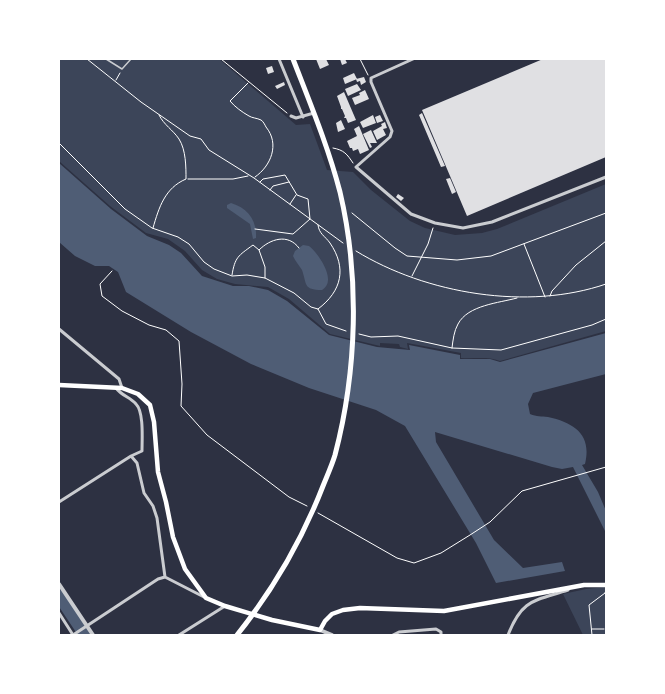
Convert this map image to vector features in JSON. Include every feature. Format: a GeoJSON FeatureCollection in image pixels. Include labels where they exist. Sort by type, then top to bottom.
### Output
{"type":"FeatureCollection","features":[{"type":"Feature","properties":{"kind":"main road"},"geometry":{"type":"LineString","coordinates":[[237,635],[277,580],[310,519],[335,456],[348,392],[353,308],[346,222],[328,149],[293,59]]}},
{"type":"Feature","properties":{"kind":"main road"},"geometry":{"type":"LineString","coordinates":[[59,385],[122,388],[138,394],[150,405],[154,422],[158,472],[173,537],[184,569],[206,598],[225,606],[272,620],[320,630],[325,621],[332,614],[343,610],[360,608],[444,611],[584,585],[606,585]]}},
{"type":"Feature","properties":{"kind":"street"},"geometry":{"type":"LineString","coordinates":[[278,59],[303,117]]}},
{"type":"Feature","properties":{"kind":"street"},"geometry":{"type":"LineString","coordinates":[[413,59],[371,78],[371,82],[392,131],[390,137],[356,167],[406,210],[435,223],[463,228],[492,222],[606,177]]}},
{"type":"Feature","properties":{"kind":"street"},"geometry":{"type":"LineString","coordinates":[[291,116],[296,118],[314,113]]}},
{"type":"Feature","properties":{"kind":"street"},"geometry":{"type":"LineString","coordinates":[[59,329],[119,379],[122,388]]}},
{"type":"Feature","properties":{"kind":"street"},"geometry":{"type":"LineString","coordinates":[[59,502],[131,456],[142,451],[141,411],[137,404],[126,398],[116,387]]}},
{"type":"Feature","properties":{"kind":"street"},"geometry":{"type":"LineString","coordinates":[[131,456],[137,463],[144,493],[153,506],[157,518],[165,577]]}},
{"type":"Feature","properties":{"kind":"street"},"geometry":{"type":"LineString","coordinates":[[59,613],[74,634],[158,579],[165,577],[206,598]]}},
{"type":"Feature","properties":{"kind":"street"},"geometry":{"type":"LineString","coordinates":[[59,584],[85,627],[93,635]]}},
{"type":"Feature","properties":{"kind":"street"},"geometry":{"type":"LineString","coordinates":[[508,635],[518,613],[527,604],[584,585]]}},
{"type":"Feature","properties":{"kind":"street"},"geometry":{"type":"LineString","coordinates":[[179,635],[225,606]]}},
{"type":"Feature","properties":{"kind":"street"},"geometry":{"type":"LineString","coordinates":[[320,630],[332,635]]}},
{"type":"Feature","properties":{"kind":"street"},"geometry":{"type":"LineString","coordinates":[[393,635],[399,632],[436,630],[441,632],[441,635]]}},
{"type":"Feature","properties":{"kind":"lane"},"geometry":{"type":"LineString","coordinates":[[106,59],[122,69],[131,59]]}},
{"type":"Feature","properties":{"kind":"path"},"geometry":{"type":"LineString","coordinates":[[87,59],[158,114],[190,136],[201,139],[209,150],[254,178],[343,243]]}},
{"type":"Feature","properties":{"kind":"path"},"geometry":{"type":"LineString","coordinates":[[221,59],[248,83],[291,116]]}},
{"type":"Feature","properties":{"kind":"path"},"geometry":{"type":"LineString","coordinates":[[360,59],[367,74],[371,78]]}},
{"type":"Feature","properties":{"kind":"path"},"geometry":{"type":"LineString","coordinates":[[116,81],[122,69]]}},
{"type":"Feature","properties":{"kind":"path"},"geometry":{"type":"LineString","coordinates":[[248,83],[230,101],[235,108],[249,117],[261,120],[270,132],[274,144],[272,154],[264,170],[254,178]]}},
{"type":"Feature","properties":{"kind":"path"},"geometry":{"type":"LineString","coordinates":[[158,114],[164,124],[180,143],[185,162],[186,179]]}},
{"type":"Feature","properties":{"kind":"path"},"geometry":{"type":"LineString","coordinates":[[59,143],[125,209],[152,228],[178,237],[189,244],[204,262],[214,269],[232,276],[247,275],[265,278],[294,293],[311,308],[318,309]]}},
{"type":"Feature","properties":{"kind":"path"},"geometry":{"type":"LineString","coordinates":[[328,149],[342,150],[348,155],[356,167]]}},
{"type":"Feature","properties":{"kind":"path"},"geometry":{"type":"LineString","coordinates":[[259,182],[263,179],[285,175],[297,195],[308,199],[310,219]]}},
{"type":"Feature","properties":{"kind":"path"},"geometry":{"type":"LineString","coordinates":[[152,228],[161,203],[171,189],[186,179],[233,179],[249,176]]}},
{"type":"Feature","properties":{"kind":"path"},"geometry":{"type":"LineString","coordinates":[[270,190],[273,186],[289,182]]}},
{"type":"Feature","properties":{"kind":"path"},"geometry":{"type":"LineString","coordinates":[[290,205],[297,195]]}},
{"type":"Feature","properties":{"kind":"path"},"geometry":{"type":"LineString","coordinates":[[352,213],[394,248],[407,256],[422,258],[472,259],[491,256],[606,213]]}},
{"type":"Feature","properties":{"kind":"path"},"geometry":{"type":"LineString","coordinates":[[255,229],[294,234],[310,219]]}},
{"type":"Feature","properties":{"kind":"path"},"geometry":{"type":"LineString","coordinates":[[412,277],[422,258],[435,223]]}},
{"type":"Feature","properties":{"kind":"path"},"geometry":{"type":"LineString","coordinates":[[318,225],[318,232],[333,247],[338,260],[340,276],[333,295],[318,309]]}},
{"type":"Feature","properties":{"kind":"path"},"geometry":{"type":"LineString","coordinates":[[259,250],[270,242],[285,239],[291,240],[299,248]]}},
{"type":"Feature","properties":{"kind":"path"},"geometry":{"type":"LineString","coordinates":[[550,296],[552,291],[576,265],[606,241]]}},
{"type":"Feature","properties":{"kind":"path"},"geometry":{"type":"LineString","coordinates":[[523,243],[545,297]]}},
{"type":"Feature","properties":{"kind":"path"},"geometry":{"type":"LineString","coordinates":[[232,276],[235,261],[238,256],[253,246],[259,250],[265,267],[265,278]]}},
{"type":"Feature","properties":{"kind":"path"},"geometry":{"type":"LineString","coordinates":[[356,251],[382,265],[412,277],[456,289],[518,298],[545,297],[606,284]]}},
{"type":"Feature","properties":{"kind":"path"},"geometry":{"type":"LineString","coordinates":[[112,271],[100,284],[102,296],[122,312],[148,325],[166,330],[179,341],[182,384],[181,406],[214,440],[289,497],[310,508]]}},
{"type":"Feature","properties":{"kind":"path"},"geometry":{"type":"LineString","coordinates":[[452,348],[458,323],[465,314],[477,308],[518,298]]}},
{"type":"Feature","properties":{"kind":"path"},"geometry":{"type":"LineString","coordinates":[[318,309],[326,324],[350,332]]}},
{"type":"Feature","properties":{"kind":"path"},"geometry":{"type":"LineString","coordinates":[[357,333],[371,337],[398,336],[452,348],[502,350],[592,325],[606,319]]}},
{"type":"Feature","properties":{"kind":"path"},"geometry":{"type":"LineString","coordinates":[[317,512],[397,558],[414,563],[441,553],[490,522],[522,491],[606,468]]}},
{"type":"Feature","properties":{"kind":"path"},"geometry":{"type":"LineString","coordinates":[[592,635],[590,604],[606,590]]}},
{"type":"Feature","properties":{"kind":"path"},"geometry":{"type":"LineString","coordinates":[[602,595],[606,596]]}},
{"type":"Feature","properties":{"kind":"path"},"geometry":{"type":"LineString","coordinates":[[592,629],[604,629]]}},
{"type":"Feature","properties":{"kind":"shaded area"},"geometry":{"type":"Polygon","coordinates":[[[59,59],[219,59],[296,125],[310,124],[327,170],[353,172],[371,190],[410,221],[425,228],[455,235],[482,233],[497,229],[606,184],[606,331],[500,361],[486,358],[461,358],[461,353],[407,343],[408,349],[400,347],[399,344],[380,343],[380,346],[330,334],[289,299],[268,287],[235,284],[217,279],[202,270],[185,251],[168,239],[146,233],[110,206],[59,161],[59,59]]]}},
{"type":"Feature","properties":{"kind":"shaded area"},"geometry":{"type":"Polygon","coordinates":[[[59,163],[111,209],[147,236],[169,245],[181,253],[202,276],[233,286],[249,286],[268,290],[287,301],[329,335],[377,347],[410,350],[409,345],[460,355],[460,359],[490,359],[500,362],[606,333],[606,374],[533,393],[528,404],[530,414],[548,417],[566,423],[579,432],[583,438],[586,445],[587,454],[585,464],[582,465],[598,492],[606,511],[606,533],[573,467],[562,469],[552,467],[435,432],[436,442],[494,540],[523,568],[562,562],[565,571],[496,583],[476,543],[405,426],[376,410],[309,388],[251,364],[191,332],[126,292],[118,272],[109,266],[95,266],[75,256],[59,242],[59,163]]]}},
{"type":"Feature","properties":{"kind":"shaded area"},"geometry":{"type":"Polygon","coordinates":[[[231,203],[242,208],[250,215],[255,225],[256,238],[253,239],[250,224],[227,208],[227,205],[231,203]]]}},
{"type":"Feature","properties":{"kind":"shaded area"},"geometry":{"type":"Polygon","coordinates":[[[303,245],[309,246],[313,250],[325,267],[328,280],[326,286],[322,290],[312,289],[307,285],[302,270],[293,256],[295,251],[303,245]]]}},
{"type":"Feature","properties":{"kind":"shaded area"},"geometry":{"type":"Polygon","coordinates":[[[606,587],[606,635],[583,635],[563,594],[586,589],[606,587]]]}},
{"type":"Feature","properties":{"kind":"building"},"geometry":{"type":"Polygon","coordinates":[[[316,59],[326,59],[329,65],[320,69],[316,59]]]}},
{"type":"Feature","properties":{"kind":"building"},"geometry":{"type":"Polygon","coordinates":[[[340,59],[345,59],[347,63],[342,65],[340,59]]]}},
{"type":"Feature","properties":{"kind":"building"},"geometry":{"type":"Polygon","coordinates":[[[543,59],[606,59],[606,157],[467,216],[422,110],[543,59]]]}},
{"type":"Feature","properties":{"kind":"building"},"geometry":{"type":"Polygon","coordinates":[[[272,66],[274,72],[268,74],[266,68],[272,66]]]}},
{"type":"Feature","properties":{"kind":"building"},"geometry":{"type":"Polygon","coordinates":[[[354,73],[357,79],[345,84],[343,78],[354,73]]]}},
{"type":"Feature","properties":{"kind":"building"},"geometry":{"type":"Polygon","coordinates":[[[364,77],[366,82],[361,85],[360,81],[357,82],[356,79],[364,77]]]}},
{"type":"Feature","properties":{"kind":"building"},"geometry":{"type":"Polygon","coordinates":[[[284,82],[285,85],[277,89],[275,86],[284,82]]]}},
{"type":"Feature","properties":{"kind":"building"},"geometry":{"type":"Polygon","coordinates":[[[357,84],[361,90],[348,96],[345,89],[357,84]]]}},
{"type":"Feature","properties":{"kind":"building"},"geometry":{"type":"Polygon","coordinates":[[[365,90],[369,99],[355,105],[352,98],[360,95],[359,93],[365,90]]]}},
{"type":"Feature","properties":{"kind":"building"},"geometry":{"type":"Polygon","coordinates":[[[344,92],[356,120],[348,123],[346,118],[344,118],[345,116],[337,96],[344,92]]]}},
{"type":"Feature","properties":{"kind":"building"},"geometry":{"type":"Polygon","coordinates":[[[422,113],[445,166],[441,167],[419,115],[422,113]]]}},
{"type":"Feature","properties":{"kind":"building"},"geometry":{"type":"Polygon","coordinates":[[[373,115],[376,123],[363,128],[360,122],[373,115]]]}},
{"type":"Feature","properties":{"kind":"building"},"geometry":{"type":"Polygon","coordinates":[[[380,115],[383,121],[377,123],[375,117],[380,115]]]}},
{"type":"Feature","properties":{"kind":"building"},"geometry":{"type":"Polygon","coordinates":[[[341,120],[345,129],[338,132],[336,123],[341,120]]]}},
{"type":"Feature","properties":{"kind":"building"},"geometry":{"type":"Polygon","coordinates":[[[385,122],[387,128],[383,129],[386,135],[377,140],[373,131],[382,126],[381,124],[385,122]]]}},
{"type":"Feature","properties":{"kind":"building"},"geometry":{"type":"Polygon","coordinates":[[[359,126],[369,150],[360,154],[358,149],[353,151],[352,148],[350,148],[347,141],[357,136],[354,129],[359,126]]]}},
{"type":"Feature","properties":{"kind":"building"},"geometry":{"type":"Polygon","coordinates":[[[371,130],[377,143],[370,143],[372,147],[370,148],[363,134],[371,130]]]}},
{"type":"Feature","properties":{"kind":"building"},"geometry":{"type":"Polygon","coordinates":[[[450,178],[456,192],[452,194],[446,179],[450,178]]]}},
{"type":"Feature","properties":{"kind":"building"},"geometry":{"type":"Polygon","coordinates":[[[398,194],[404,198],[401,201],[396,197],[398,194]]]}},
{"type":"Feature","properties":{"kind":"waterway"},"geometry":{"type":"LineString","coordinates":[[59,596],[85,635]]}}]}
